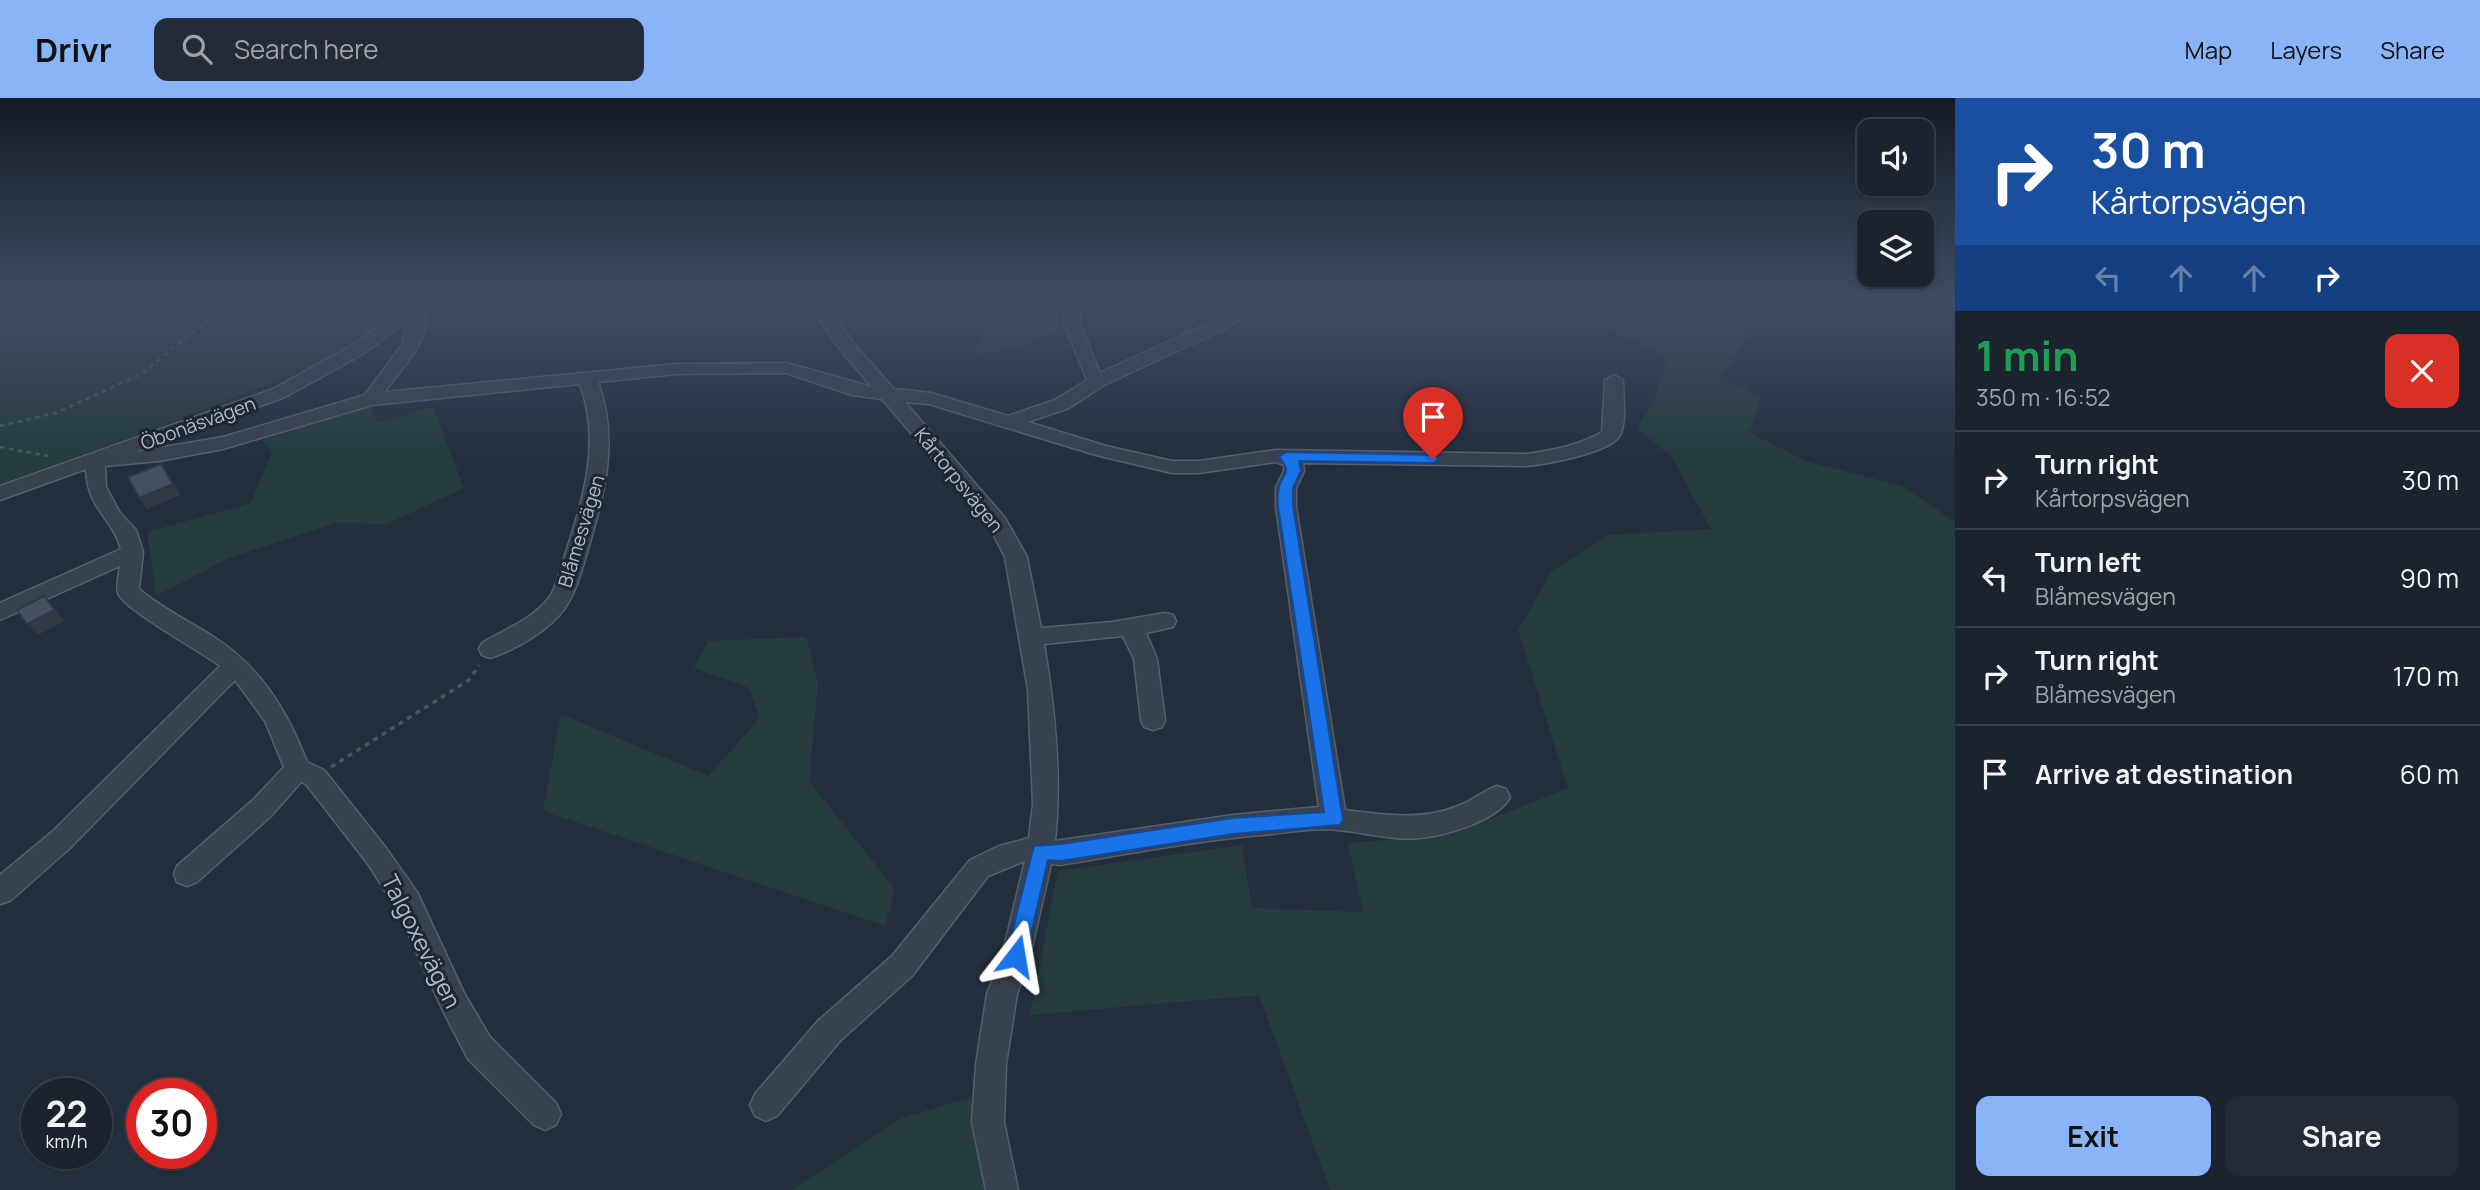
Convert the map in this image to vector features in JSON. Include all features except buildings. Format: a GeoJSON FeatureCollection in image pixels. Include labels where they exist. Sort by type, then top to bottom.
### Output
{"type":"FeatureCollection","features":[{"type":"Feature","properties":{"kind":"street","name":"Öbonäsvägen"},"geometry":{"type":"LineString","coordinates":[[0,493],[279,394],[346,356]]}},
{"type":"Feature","properties":{"kind":"street"},"geometry":{"type":"LineString","coordinates":[[372,399],[377,386],[404,356]]}},
{"type":"Feature","properties":{"kind":"street","name":"Kårtorpsvägen"},"geometry":{"type":"LineString","coordinates":[[855,356],[995,518],[1016,557],[1031,637],[1040,690],[1046,804],[1040,852],[1016,956],[1002,994],[991,1064],[988,1122],[1002,1190]]}},
{"type":"Feature","properties":{"kind":"street"},"geometry":{"type":"LineString","coordinates":[[1085,356],[1090,375],[1098,381]]}},
{"type":"Feature","properties":{"kind":"street"},"geometry":{"type":"LineString","coordinates":[[1010,422],[1062,404],[1098,381],[1152,356]]}},
{"type":"Feature","properties":{"kind":"street"},"geometry":{"type":"LineString","coordinates":[[0,612],[132,552],[127,530],[112,517],[96,486],[95,460],[197,449],[266,432],[372,399],[676,369],[761,366],[796,370],[858,391],[931,399],[1149,464],[1199,467],[1286,457],[1481,461],[1550,457],[1598,443],[1611,435],[1614,380]]}},
{"type":"Feature","properties":{"kind":"street","name":"Blåmesvägen"},"geometry":{"type":"LineString","coordinates":[[490,649],[550,611],[568,585],[595,493],[603,441],[593,389],[587,378]]}},
{"type":"Feature","properties":{"kind":"street"},"geometry":{"type":"LineString","coordinates":[[1286,457],[1293,463],[1294,471],[1286,488],[1286,506],[1334,820]]}},
{"type":"Feature","properties":{"kind":"street","name":"Talgoxevägen"},"geometry":{"type":"LineString","coordinates":[[132,552],[128,592],[145,608],[212,648],[234,666],[270,705],[306,773],[377,856],[407,901],[453,1003],[479,1048],[545,1114]]}},
{"type":"Feature","properties":{"kind":"street"},"geometry":{"type":"LineString","coordinates":[[1031,637],[1165,621]]}},
{"type":"Feature","properties":{"kind":"street"},"geometry":{"type":"LineString","coordinates":[[1128,627],[1134,632],[1146,656],[1148,696],[1153,720]]}},
{"type":"Feature","properties":{"kind":"street"},"geometry":{"type":"LineString","coordinates":[[0,892],[61,840],[234,666]]}},
{"type":"Feature","properties":{"kind":"street"},"geometry":{"type":"LineString","coordinates":[[187,874],[306,773]]}},
{"type":"Feature","properties":{"kind":"street"},"geometry":{"type":"LineString","coordinates":[[766,1105],[829,1031],[902,967],[979,868],[1025,849],[1061,853],[1233,826],[1334,820],[1381,826],[1420,827],[1443,823],[1471,813],[1497,797]]}},
{"type":"Feature","properties":{"kind":"path"},"geometry":{"type":"LineString","coordinates":[[0,426],[56,414],[141,374],[164,356]]}},
{"type":"Feature","properties":{"kind":"path"},"geometry":{"type":"LineString","coordinates":[[0,447],[57,457],[63,471]]}},
{"type":"Feature","properties":{"kind":"path"},"geometry":{"type":"LineString","coordinates":[[306,773],[469,680],[490,649]]}},
{"type":"Feature","properties":{"kind":"green space"},"geometry":{"type":"Polygon","coordinates":[[[0,356],[333,356],[324,362],[147,432],[0,484],[0,356]]]}},
{"type":"Feature","properties":{"kind":"green space"},"geometry":{"type":"Polygon","coordinates":[[[1665,356],[1735,356],[1721,376],[1761,397],[1750,433],[1806,461],[1902,486],[1955,522],[1955,1190],[1330,1190],[1259,995],[1030,1015],[1058,871],[1242,845],[1252,908],[1363,912],[1348,843],[1450,835],[1568,788],[1518,630],[1552,571],[1608,535],[1711,529],[1671,456],[1637,429],[1657,395],[1667,357],[1665,356]]]}},
{"type":"Feature","properties":{"kind":"green space"},"geometry":{"type":"Polygon","coordinates":[[[369,406],[378,422],[433,407],[464,488],[387,524],[337,523],[231,557],[156,596],[147,532],[251,503],[272,452],[262,440],[369,406]]]}},
{"type":"Feature","properties":{"kind":"green space"},"geometry":{"type":"Polygon","coordinates":[[[806,637],[818,684],[809,781],[895,889],[885,926],[543,811],[561,714],[708,776],[760,718],[749,688],[694,668],[708,641],[806,637]]]}},
{"type":"Feature","properties":{"kind":"green space"},"geometry":{"type":"Polygon","coordinates":[[[972,1097],[986,1190],[791,1190],[902,1118],[972,1097]]]}},
{"type":"Feature","properties":{"kind":"route"},"geometry":{"type":"LineString","coordinates":[[1016,956],[1040,852],[1061,853],[1233,826],[1326,818],[1334,820],[1286,506],[1286,488],[1294,471],[1293,463],[1286,457],[1433,459]]}}]}
